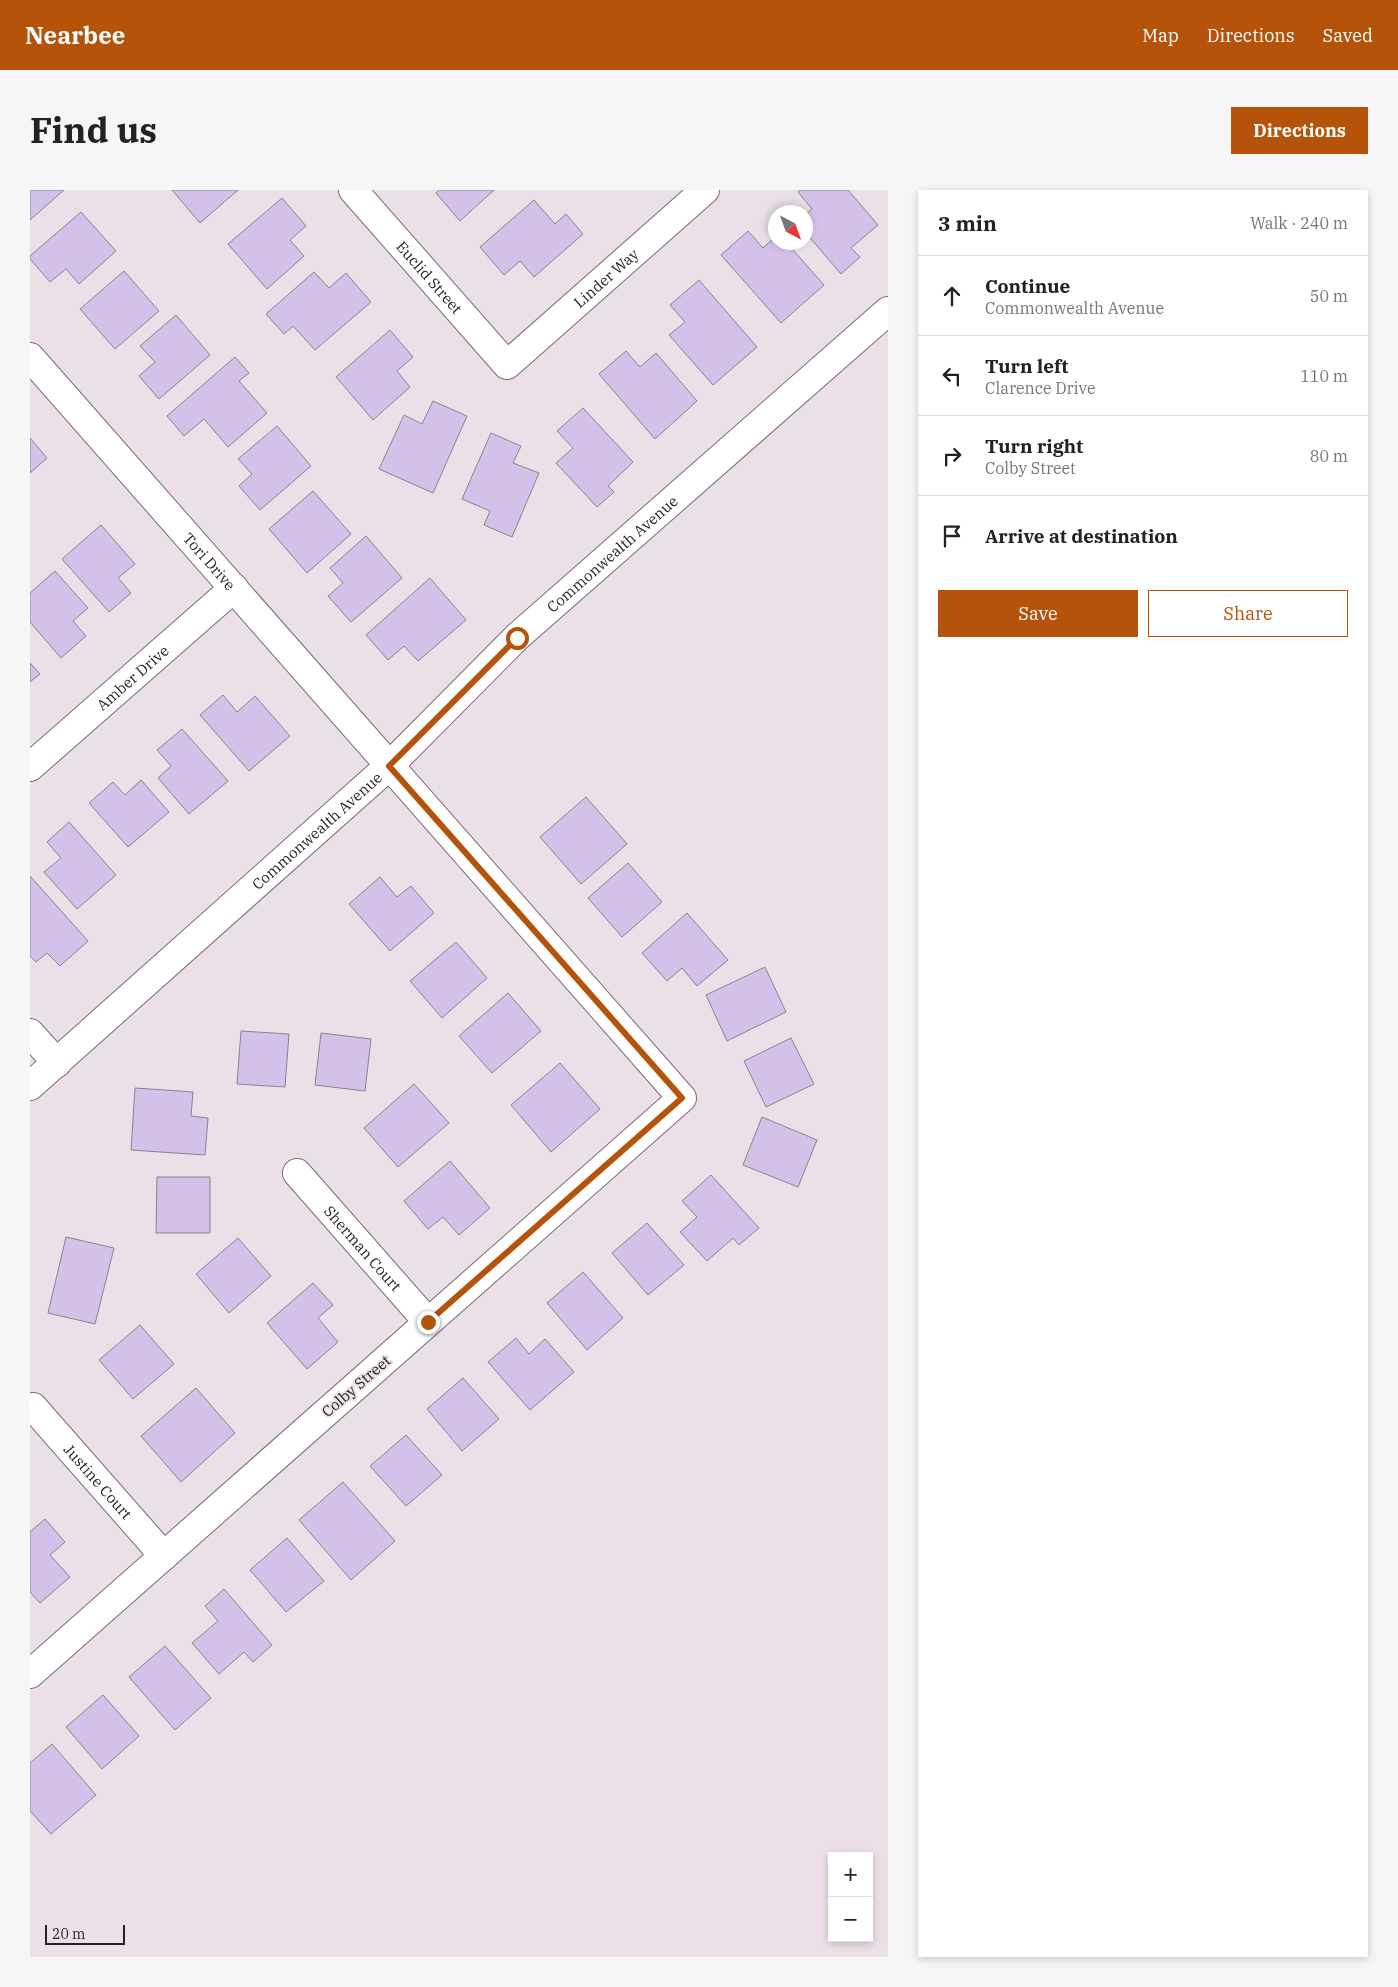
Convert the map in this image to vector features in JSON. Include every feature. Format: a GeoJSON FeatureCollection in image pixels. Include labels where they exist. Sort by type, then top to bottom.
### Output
{"type":"FeatureCollection","features":[{"type":"Feature","properties":{"kind":"street","name":"Euclid Street"},"geometry":{"type":"LineString","coordinates":[[353,190],[506,365]]}},
{"type":"Feature","properties":{"kind":"street","name":"Linder Way"},"geometry":{"type":"LineString","coordinates":[[506,365],[706,190]]}},
{"type":"Feature","properties":{"kind":"street","name":"Commonwealth Avenue"},"geometry":{"type":"LineString","coordinates":[[30,1086],[389,766],[517,638],[888,311]]}},
{"type":"Feature","properties":{"kind":"street","name":"Tori Drive"},"geometry":{"type":"LineString","coordinates":[[30,357],[682,1098]]}},
{"type":"Feature","properties":{"kind":"street","name":"Amber Drive"},"geometry":{"type":"LineString","coordinates":[[30,767],[234,588]]}},
{"type":"Feature","properties":{"kind":"street"},"geometry":{"type":"LineString","coordinates":[[30,1033],[56,1064]]}},
{"type":"Feature","properties":{"kind":"street","name":"Colby Street"},"geometry":{"type":"LineString","coordinates":[[30,1674],[682,1098]]}},
{"type":"Feature","properties":{"kind":"street","name":"Sherman Court"},"geometry":{"type":"LineString","coordinates":[[297,1173],[428,1322]]}},
{"type":"Feature","properties":{"kind":"street","name":"Justine Court"},"geometry":{"type":"LineString","coordinates":[[33,1408],[164,1556]]}},
{"type":"Feature","properties":{"kind":"building"},"geometry":{"type":"Polygon","coordinates":[[[30,190],[64,190],[30,220],[30,190]]]}},
{"type":"Feature","properties":{"kind":"building"},"geometry":{"type":"Polygon","coordinates":[[[172,190],[238,190],[200,223],[172,190]]]}},
{"type":"Feature","properties":{"kind":"building"},"geometry":{"type":"Polygon","coordinates":[[[439,190],[494,190],[460,221],[436,193],[439,190]]]}},
{"type":"Feature","properties":{"kind":"building"},"geometry":{"type":"Polygon","coordinates":[[[800,190],[848,190],[878,225],[851,248],[860,257],[841,274],[813,241],[813,205],[809,205],[798,192],[800,190]]]}},
{"type":"Feature","properties":{"kind":"building"},"geometry":{"type":"Polygon","coordinates":[[[282,198],[306,226],[290,240],[304,256],[267,289],[228,244],[282,198]]]}},
{"type":"Feature","properties":{"kind":"building"},"geometry":{"type":"Polygon","coordinates":[[[534,200],[555,224],[566,214],[583,234],[534,277],[520,261],[504,275],[480,247],[534,200]]]}},
{"type":"Feature","properties":{"kind":"building"},"geometry":{"type":"Polygon","coordinates":[[[81,212],[116,251],[79,284],[66,269],[50,282],[30,259],[30,256],[81,212]]]}},
{"type":"Feature","properties":{"kind":"building"},"geometry":{"type":"Polygon","coordinates":[[[748,231],[763,248],[768,243],[768,250],[793,250],[824,285],[781,323],[721,255],[748,231]]]}},
{"type":"Feature","properties":{"kind":"building"},"geometry":{"type":"Polygon","coordinates":[[[124,271],[159,311],[115,349],[80,309],[124,271]]]}},
{"type":"Feature","properties":{"kind":"building"},"geometry":{"type":"Polygon","coordinates":[[[314,272],[329,288],[346,273],[371,302],[315,350],[293,326],[284,334],[266,314],[314,272]]]}},
{"type":"Feature","properties":{"kind":"building"},"geometry":{"type":"Polygon","coordinates":[[[699,280],[757,347],[713,385],[669,335],[685,322],[670,305],[699,280]]]}},
{"type":"Feature","properties":{"kind":"building"},"geometry":{"type":"Polygon","coordinates":[[[176,315],[210,355],[159,399],[139,376],[155,362],[140,346],[176,315]]]}},
{"type":"Feature","properties":{"kind":"building"},"geometry":{"type":"Polygon","coordinates":[[[390,330],[413,357],[397,371],[410,387],[373,420],[336,377],[390,330]]]}},
{"type":"Feature","properties":{"kind":"building"},"geometry":{"type":"Polygon","coordinates":[[[626,351],[640,367],[656,353],[697,401],[655,439],[599,374],[626,351]]]}},
{"type":"Feature","properties":{"kind":"building"},"geometry":{"type":"Polygon","coordinates":[[[235,357],[249,373],[239,381],[267,413],[228,447],[204,419],[184,436],[167,416],[235,357]]]}},
{"type":"Feature","properties":{"kind":"building"},"geometry":{"type":"Polygon","coordinates":[[[433,401],[467,416],[433,493],[379,469],[404,415],[422,424],[433,401]]]}},
{"type":"Feature","properties":{"kind":"building"},"geometry":{"type":"Polygon","coordinates":[[[583,408],[633,462],[608,486],[614,492],[597,507],[556,463],[573,448],[557,431],[583,408]]]}},
{"type":"Feature","properties":{"kind":"building"},"geometry":{"type":"Polygon","coordinates":[[[277,426],[311,466],[260,510],[239,486],[252,474],[238,459],[277,426]]]}},
{"type":"Feature","properties":{"kind":"building"},"geometry":{"type":"Polygon","coordinates":[[[491,433],[521,446],[513,463],[539,473],[512,537],[484,525],[490,511],[462,499],[491,433]]]}},
{"type":"Feature","properties":{"kind":"building"},"geometry":{"type":"Polygon","coordinates":[[[30,438],[47,458],[30,473],[30,438]]]}},
{"type":"Feature","properties":{"kind":"building"},"geometry":{"type":"Polygon","coordinates":[[[313,491],[351,534],[307,573],[269,529],[313,491]]]}},
{"type":"Feature","properties":{"kind":"building"},"geometry":{"type":"Polygon","coordinates":[[[101,525],[135,564],[118,578],[131,593],[109,612],[62,559],[101,525]]]}},
{"type":"Feature","properties":{"kind":"building"},"geometry":{"type":"Polygon","coordinates":[[[366,536],[402,578],[351,622],[328,596],[343,583],[330,568],[366,536]]]}},
{"type":"Feature","properties":{"kind":"building"},"geometry":{"type":"Polygon","coordinates":[[[55,571],[88,608],[73,621],[86,636],[61,658],[30,622],[30,593],[55,571]]]}},
{"type":"Feature","properties":{"kind":"building"},"geometry":{"type":"Polygon","coordinates":[[[430,578],[466,620],[418,661],[404,646],[388,660],[366,635],[430,578]]]}},
{"type":"Feature","properties":{"kind":"building"},"geometry":{"type":"Polygon","coordinates":[[[30,663],[40,674],[30,682],[30,663]]]}},
{"type":"Feature","properties":{"kind":"building"},"geometry":{"type":"Polygon","coordinates":[[[223,695],[237,712],[255,696],[290,736],[249,771],[200,715],[223,695]]]}},
{"type":"Feature","properties":{"kind":"building"},"geometry":{"type":"Polygon","coordinates":[[[182,729],[228,781],[189,814],[158,778],[171,766],[157,750],[182,729]]]}},
{"type":"Feature","properties":{"kind":"building"},"geometry":{"type":"Polygon","coordinates":[[[141,780],[169,812],[128,847],[89,803],[113,782],[125,795],[141,780]]]}},
{"type":"Feature","properties":{"kind":"building"},"geometry":{"type":"Polygon","coordinates":[[[586,797],[627,844],[581,884],[540,837],[586,797]]]}},
{"type":"Feature","properties":{"kind":"building"},"geometry":{"type":"Polygon","coordinates":[[[69,822],[116,875],[77,909],[44,872],[61,858],[47,842],[69,822]]]}},
{"type":"Feature","properties":{"kind":"building"},"geometry":{"type":"Polygon","coordinates":[[[628,863],[662,902],[622,937],[588,898],[628,863]]]}},
{"type":"Feature","properties":{"kind":"building"},"geometry":{"type":"Polygon","coordinates":[[[30,876],[88,941],[60,966],[47,953],[36,962],[30,956],[30,876]]]}},
{"type":"Feature","properties":{"kind":"building"},"geometry":{"type":"Polygon","coordinates":[[[380,877],[397,897],[411,886],[434,913],[390,951],[349,904],[380,877]]]}},
{"type":"Feature","properties":{"kind":"building"},"geometry":{"type":"Polygon","coordinates":[[[687,913],[728,960],[697,986],[682,968],[667,981],[642,953],[687,913]]]}},
{"type":"Feature","properties":{"kind":"building"},"geometry":{"type":"Polygon","coordinates":[[[456,942],[487,978],[442,1018],[410,981],[456,942]]]}},
{"type":"Feature","properties":{"kind":"building"},"geometry":{"type":"Polygon","coordinates":[[[765,967],[786,1012],[727,1041],[706,995],[765,967]]]}},
{"type":"Feature","properties":{"kind":"building"},"geometry":{"type":"Polygon","coordinates":[[[508,993],[541,1031],[492,1073],[459,1036],[508,993]]]}},
{"type":"Feature","properties":{"kind":"building"},"geometry":{"type":"Polygon","coordinates":[[[241,1031],[289,1034],[285,1087],[237,1084],[241,1031]]]}},
{"type":"Feature","properties":{"kind":"building"},"geometry":{"type":"Polygon","coordinates":[[[321,1033],[371,1039],[365,1091],[315,1085],[321,1033]]]}},
{"type":"Feature","properties":{"kind":"building"},"geometry":{"type":"Polygon","coordinates":[[[791,1038],[814,1084],[766,1107],[744,1061],[791,1038]]]}},
{"type":"Feature","properties":{"kind":"building"},"geometry":{"type":"Polygon","coordinates":[[[560,1063],[600,1109],[551,1152],[511,1105],[560,1063]]]}},
{"type":"Feature","properties":{"kind":"building"},"geometry":{"type":"Polygon","coordinates":[[[414,1084],[449,1123],[398,1167],[364,1128],[414,1084]]]}},
{"type":"Feature","properties":{"kind":"building"},"geometry":{"type":"Polygon","coordinates":[[[135,1088],[193,1092],[191,1116],[208,1118],[205,1155],[131,1150],[135,1088]]]}},
{"type":"Feature","properties":{"kind":"building"},"geometry":{"type":"Polygon","coordinates":[[[762,1117],[817,1140],[798,1187],[743,1165],[762,1117]]]}},
{"type":"Feature","properties":{"kind":"building"},"geometry":{"type":"Polygon","coordinates":[[[450,1161],[490,1208],[459,1235],[443,1217],[428,1229],[404,1201],[450,1161]]]}},
{"type":"Feature","properties":{"kind":"building"},"geometry":{"type":"Polygon","coordinates":[[[711,1175],[759,1228],[739,1245],[733,1238],[707,1261],[680,1232],[697,1217],[682,1201],[711,1175]]]}},
{"type":"Feature","properties":{"kind":"building"},"geometry":{"type":"Polygon","coordinates":[[[157,1177],[210,1177],[210,1233],[156,1233],[157,1177]]]}},
{"type":"Feature","properties":{"kind":"building"},"geometry":{"type":"Polygon","coordinates":[[[647,1223],[684,1265],[648,1295],[612,1253],[647,1223]]]}},
{"type":"Feature","properties":{"kind":"building"},"geometry":{"type":"Polygon","coordinates":[[[66,1237],[114,1248],[95,1324],[48,1313],[66,1237]]]}},
{"type":"Feature","properties":{"kind":"building"},"geometry":{"type":"Polygon","coordinates":[[[238,1238],[271,1276],[229,1313],[196,1274],[238,1238]]]}},
{"type":"Feature","properties":{"kind":"building"},"geometry":{"type":"Polygon","coordinates":[[[583,1272],[623,1318],[587,1350],[547,1303],[583,1272]]]}},
{"type":"Feature","properties":{"kind":"building"},"geometry":{"type":"Polygon","coordinates":[[[313,1283],[333,1305],[318,1318],[338,1342],[307,1369],[267,1323],[313,1283]]]}},
{"type":"Feature","properties":{"kind":"building"},"geometry":{"type":"Polygon","coordinates":[[[140,1325],[174,1364],[133,1399],[99,1360],[140,1325]]]}},
{"type":"Feature","properties":{"kind":"building"},"geometry":{"type":"Polygon","coordinates":[[[516,1338],[529,1354],[545,1339],[574,1372],[530,1410],[488,1362],[516,1338]]]}},
{"type":"Feature","properties":{"kind":"building"},"geometry":{"type":"Polygon","coordinates":[[[463,1378],[499,1419],[462,1451],[427,1409],[463,1378]]]}},
{"type":"Feature","properties":{"kind":"building"},"geometry":{"type":"Polygon","coordinates":[[[196,1388],[235,1433],[181,1482],[141,1436],[196,1388]]]}},
{"type":"Feature","properties":{"kind":"building"},"geometry":{"type":"Polygon","coordinates":[[[406,1435],[442,1475],[406,1506],[370,1466],[406,1435]]]}},
{"type":"Feature","properties":{"kind":"building"},"geometry":{"type":"Polygon","coordinates":[[[343,1482],[395,1541],[351,1580],[299,1520],[343,1482]]]}},
{"type":"Feature","properties":{"kind":"building"},"geometry":{"type":"Polygon","coordinates":[[[45,1519],[65,1542],[50,1555],[70,1577],[40,1603],[30,1592],[30,1532],[45,1519]]]}},
{"type":"Feature","properties":{"kind":"building"},"geometry":{"type":"Polygon","coordinates":[[[287,1538],[324,1581],[286,1612],[250,1570],[287,1538]]]}},
{"type":"Feature","properties":{"kind":"building"},"geometry":{"type":"Polygon","coordinates":[[[224,1589],[272,1645],[253,1662],[244,1652],[219,1674],[192,1643],[218,1621],[205,1606],[224,1589]]]}},
{"type":"Feature","properties":{"kind":"building"},"geometry":{"type":"Polygon","coordinates":[[[165,1646],[211,1698],[175,1730],[129,1677],[165,1646]]]}},
{"type":"Feature","properties":{"kind":"building"},"geometry":{"type":"Polygon","coordinates":[[[103,1695],[139,1736],[102,1769],[66,1727],[103,1695]]]}},
{"type":"Feature","properties":{"kind":"building"},"geometry":{"type":"Polygon","coordinates":[[[52,1744],[96,1795],[51,1834],[30,1811],[30,1763],[52,1744]]]}},
{"type":"Feature","properties":{"kind":"route"},"geometry":{"type":"LineString","coordinates":[[428,1322],[682,1098],[389,766],[517,638]]}}]}
